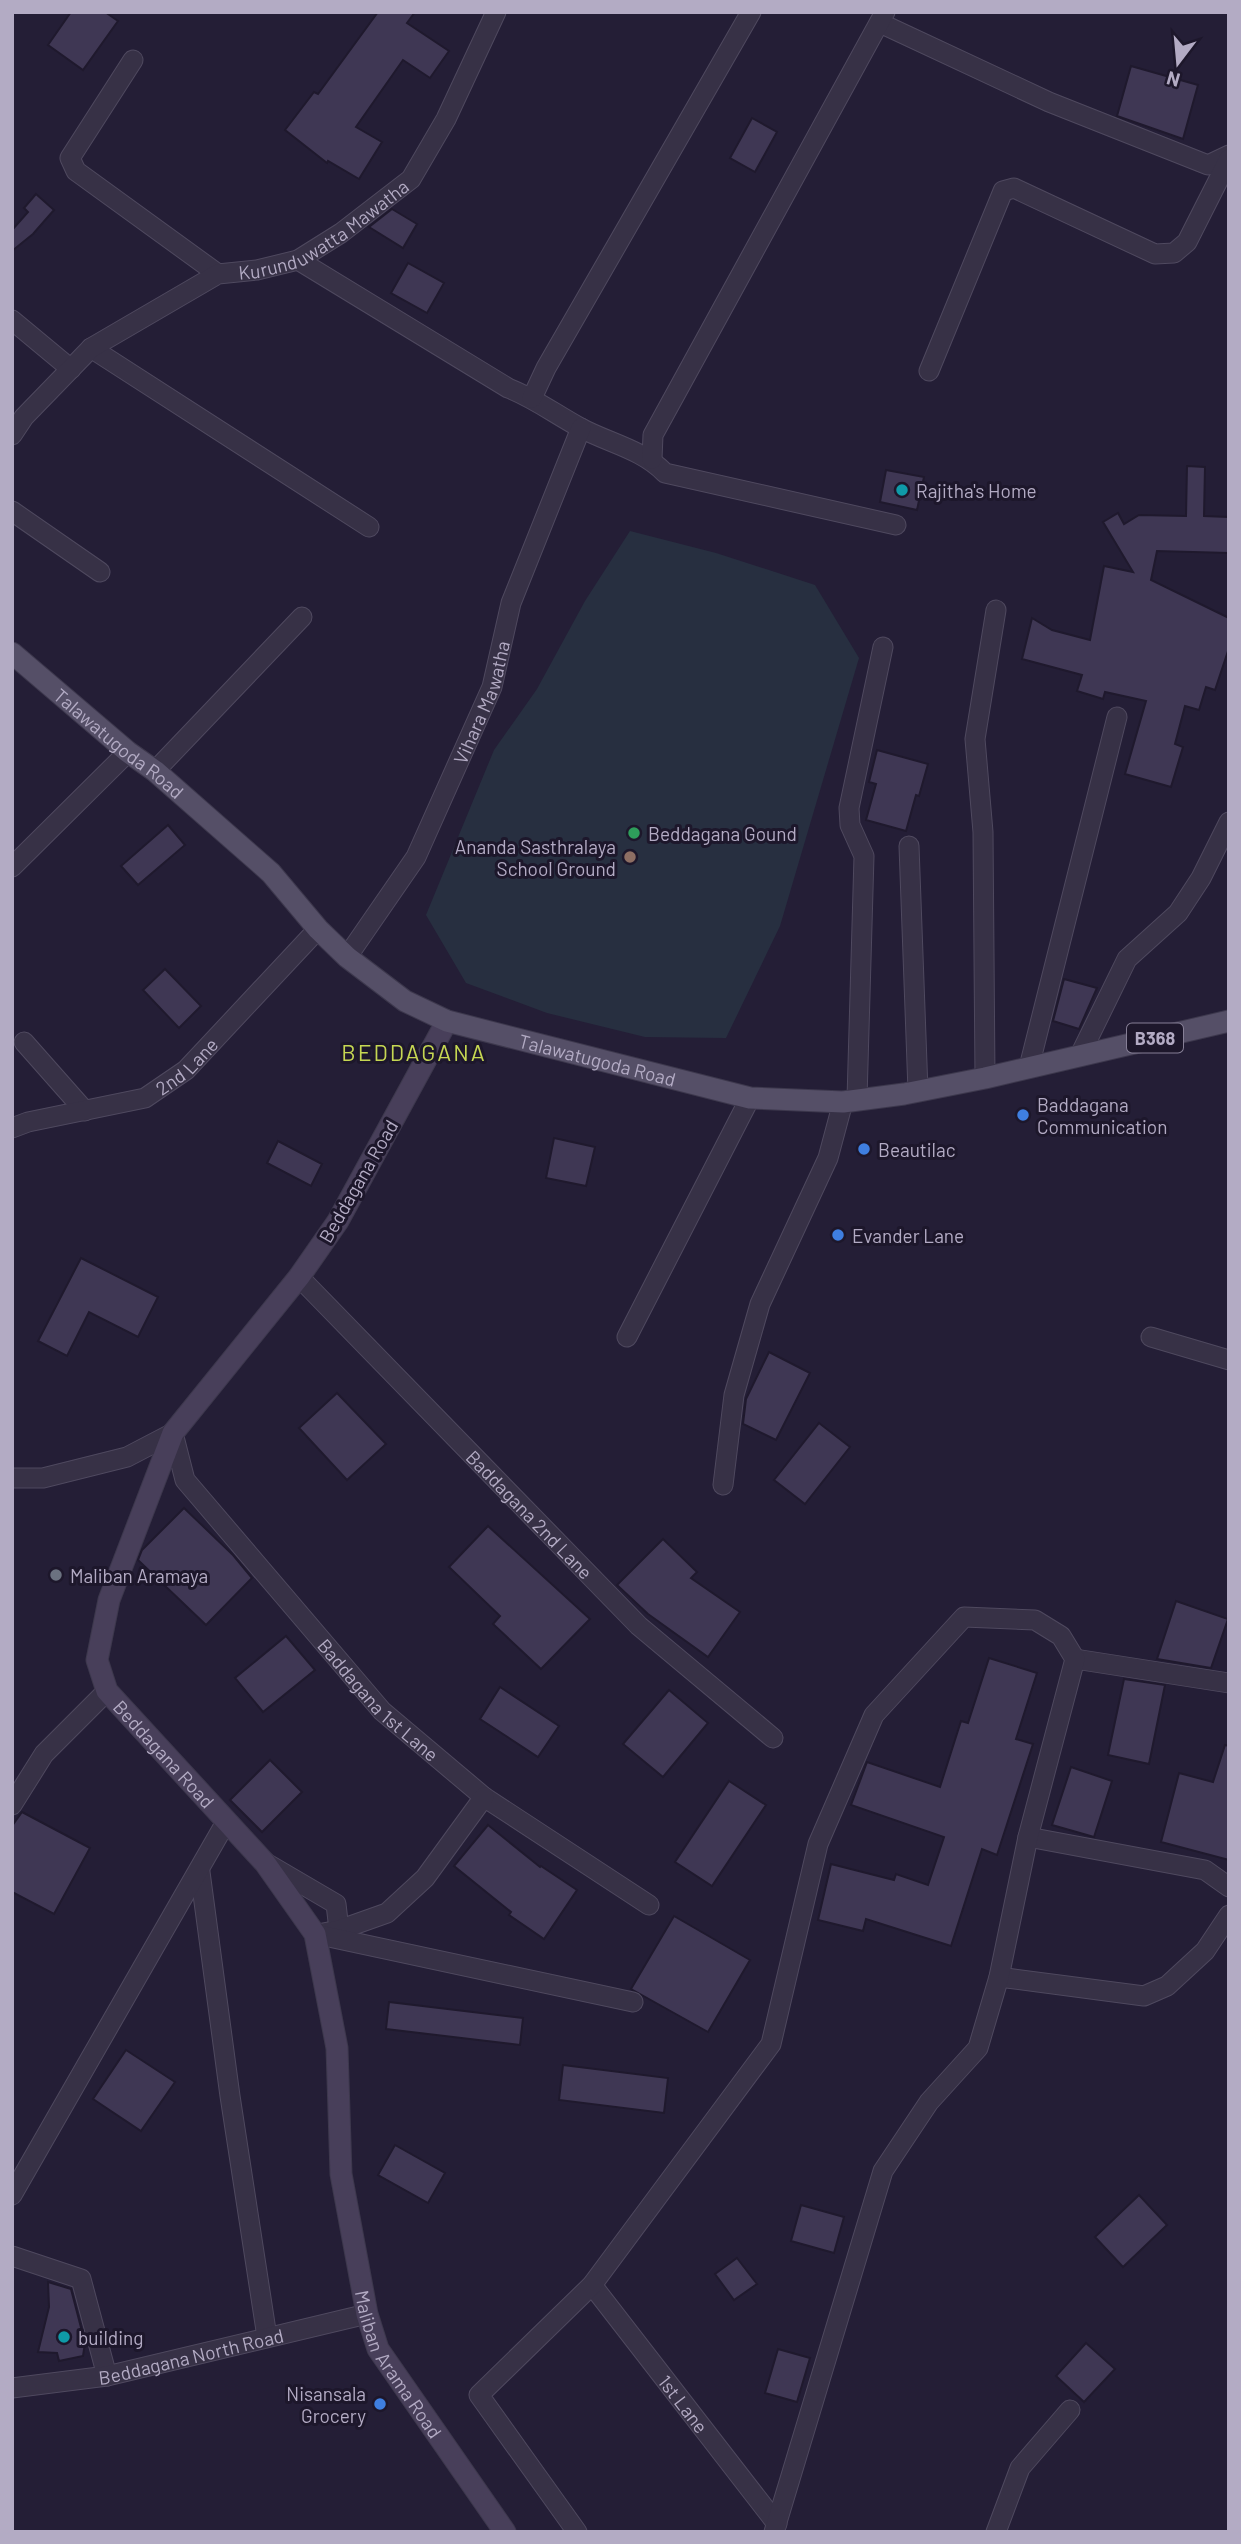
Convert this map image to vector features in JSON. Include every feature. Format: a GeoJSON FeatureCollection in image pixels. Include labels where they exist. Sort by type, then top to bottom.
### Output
{"type":"FeatureCollection","features":[{"type":"Feature","properties":{"kind":"main road","name":"Talawatugoda Road"},"geometry":{"type":"LineString","coordinates":[[12,653],[128,752],[155,771],[271,873],[317,929],[347,957],[405,1001],[447,1021],[750,1098],[850,1100],[985,1078],[1229,1021]]}},
{"type":"Feature","properties":{"kind":"street","name":"Kurunduwatta Mawatha"},"geometry":{"type":"LineString","coordinates":[[12,435],[24,417],[91,348],[218,274],[257,270],[298,260],[341,233],[411,179],[446,119],[496,12]]}},
{"type":"Feature","properties":{"kind":"street"},"geometry":{"type":"LineString","coordinates":[[532,398],[546,368],[751,12]]}},
{"type":"Feature","properties":{"kind":"street"},"geometry":{"type":"LineString","coordinates":[[652,459],[653,435],[883,18],[1049,102],[1208,165],[1229,157]]}},
{"type":"Feature","properties":{"kind":"street"},"geometry":{"type":"LineString","coordinates":[[133,60],[70,158],[76,171],[218,274]]}},
{"type":"Feature","properties":{"kind":"street"},"geometry":{"type":"LineString","coordinates":[[929,370],[1003,191],[1014,188],[1155,254],[1174,253],[1187,242],[1229,157]]}},
{"type":"Feature","properties":{"kind":"street"},"geometry":{"type":"LineString","coordinates":[[298,260],[508,388],[532,398],[581,428],[652,459],[665,473],[896,525]]}},
{"type":"Feature","properties":{"kind":"street"},"geometry":{"type":"LineString","coordinates":[[12,320],[71,369]]}},
{"type":"Feature","properties":{"kind":"street"},"geometry":{"type":"LineString","coordinates":[[91,348],[369,527]]}},
{"type":"Feature","properties":{"kind":"street","name":"Vihara Mawatha"},"geometry":{"type":"LineString","coordinates":[[347,957],[416,857],[492,687],[511,603],[581,428]]}},
{"type":"Feature","properties":{"kind":"street"},"geometry":{"type":"LineString","coordinates":[[12,511],[100,572]]}},
{"type":"Feature","properties":{"kind":"street"},"geometry":{"type":"LineString","coordinates":[[985,1078],[983,832],[975,739],[996,610]]}},
{"type":"Feature","properties":{"kind":"street"},"geometry":{"type":"LineString","coordinates":[[155,771],[302,617]]}},
{"type":"Feature","properties":{"kind":"street"},"geometry":{"type":"LineString","coordinates":[[723,1485],[734,1395],[760,1304],[828,1158],[850,1100],[863,856],[850,825],[849,808],[883,647]]}},
{"type":"Feature","properties":{"kind":"street"},"geometry":{"type":"LineString","coordinates":[[1029,1067],[1117,717]]}},
{"type":"Feature","properties":{"kind":"street"},"geometry":{"type":"LineString","coordinates":[[12,867],[128,752]]}},
{"type":"Feature","properties":{"kind":"street"},"geometry":{"type":"LineString","coordinates":[[1080,1055],[1127,958],[1178,913],[1201,878],[1229,822]]}},
{"type":"Feature","properties":{"kind":"street"},"geometry":{"type":"LineString","coordinates":[[909,846],[918,1091]]}},
{"type":"Feature","properties":{"kind":"street","name":"2nd Lane"},"geometry":{"type":"LineString","coordinates":[[12,1129],[29,1122],[145,1098],[186,1070],[317,929]]}},
{"type":"Feature","properties":{"kind":"street","name":"Beddagana Road"},"geometry":{"type":"LineString","coordinates":[[341,2174],[337,2048],[315,1934],[265,1863],[107,1691],[97,1660],[109,1600],[173,1433],[299,1276],[338,1222],[447,1021]]}},
{"type":"Feature","properties":{"kind":"street"},"geometry":{"type":"LineString","coordinates":[[24,1042],[85,1111]]}},
{"type":"Feature","properties":{"kind":"street"},"geometry":{"type":"LineString","coordinates":[[627,1338],[750,1098]]}},
{"type":"Feature","properties":{"kind":"street","name":"Baddagana 2nd Lane"},"geometry":{"type":"LineString","coordinates":[[299,1276],[639,1626],[774,1738]]}},
{"type":"Feature","properties":{"kind":"street"},"geometry":{"type":"LineString","coordinates":[[1151,1337],[1229,1360]]}},
{"type":"Feature","properties":{"kind":"street"},"geometry":{"type":"LineString","coordinates":[[12,1478],[43,1478],[127,1457],[173,1433]]}},
{"type":"Feature","properties":{"kind":"street","name":"Baddagana 1st Lane"},"geometry":{"type":"LineString","coordinates":[[173,1433],[185,1480],[382,1711],[484,1797],[649,1905]]}},
{"type":"Feature","properties":{"kind":"street"},"geometry":{"type":"LineString","coordinates":[[577,2532],[479,2395],[592,2285],[771,2044],[818,1844],[874,1715],[964,1617],[1035,1620],[1061,1636],[1075,1659],[1028,1837],[999,1977],[978,2048],[929,2102],[883,2171],[776,2528]]}},
{"type":"Feature","properties":{"kind":"street"},"geometry":{"type":"LineString","coordinates":[[1075,1659],[1229,1683]]}},
{"type":"Feature","properties":{"kind":"street"},"geometry":{"type":"LineString","coordinates":[[12,1805],[44,1754],[107,1691]]}},
{"type":"Feature","properties":{"kind":"street"},"geometry":{"type":"LineString","coordinates":[[315,1934],[339,1930],[387,1913],[425,1878],[484,1797]]}},
{"type":"Feature","properties":{"kind":"street"},"geometry":{"type":"LineString","coordinates":[[12,2194],[200,1872],[226,1822]]}},
{"type":"Feature","properties":{"kind":"street"},"geometry":{"type":"LineString","coordinates":[[1028,1837],[1205,1870],[1229,1887]]}},
{"type":"Feature","properties":{"kind":"street"},"geometry":{"type":"LineString","coordinates":[[265,1863],[336,1904],[339,1930]]}},
{"type":"Feature","properties":{"kind":"street"},"geometry":{"type":"LineString","coordinates":[[200,1872],[230,2095],[267,2337]]}},
{"type":"Feature","properties":{"kind":"street"},"geometry":{"type":"LineString","coordinates":[[999,1977],[1144,1996],[1167,1986],[1205,1951],[1229,1914]]}},
{"type":"Feature","properties":{"kind":"street"},"geometry":{"type":"LineString","coordinates":[[315,1934],[633,2002]]}},
{"type":"Feature","properties":{"kind":"street","name":"Maliban Arama Road"},"geometry":{"type":"LineString","coordinates":[[341,2174],[367,2314],[378,2349],[505,2532]]}},
{"type":"Feature","properties":{"kind":"street"},"geometry":{"type":"LineString","coordinates":[[12,2256],[81,2279],[107,2376]]}},
{"type":"Feature","properties":{"kind":"street","name":"1st Lane"},"geometry":{"type":"LineString","coordinates":[[592,2285],[776,2528]]}},
{"type":"Feature","properties":{"kind":"street","name":"Beddagana North Road"},"geometry":{"type":"LineString","coordinates":[[12,2388],[107,2376],[367,2314]]}},
{"type":"Feature","properties":{"kind":"street"},"geometry":{"type":"LineString","coordinates":[[996,2532],[1020,2468],[1070,2410]]}},
{"type":"Feature","properties":{"kind":"shaded area","name":"Beddagana Gound"},"geometry":{"type":"Polygon","coordinates":[[[630,531],[716,553],[815,585],[859,658],[780,926],[726,1038],[645,1037],[547,1013],[466,983],[426,915],[494,750],[537,689],[585,601],[630,531]]]}},
{"type":"Feature","properties":{"kind":"building"},"geometry":{"type":"Polygon","coordinates":[[[71,12],[105,12],[118,21],[83,70],[48,45],[71,12]]]}},
{"type":"Feature","properties":{"kind":"building"},"geometry":{"type":"Polygon","coordinates":[[[378,12],[415,12],[407,23],[449,51],[430,78],[403,60],[356,127],[382,142],[359,179],[328,161],[327,163],[285,130],[314,92],[318,94],[378,12]]]}},
{"type":"Feature","properties":{"kind":"building"},"geometry":{"type":"Polygon","coordinates":[[[1131,66],[1198,85],[1183,139],[1117,116],[1131,66]]]}},
{"type":"Feature","properties":{"kind":"building"},"geometry":{"type":"Polygon","coordinates":[[[752,118],[777,132],[755,172],[730,158],[752,118]]]}},
{"type":"Feature","properties":{"kind":"building"},"geometry":{"type":"Polygon","coordinates":[[[36,194],[54,210],[33,234],[12,251],[12,230],[28,212],[24,208],[36,194]]]}},
{"type":"Feature","properties":{"kind":"building"},"geometry":{"type":"Polygon","coordinates":[[[392,209],[417,224],[403,248],[369,227],[392,209]]]}},
{"type":"Feature","properties":{"kind":"building"},"geometry":{"type":"Polygon","coordinates":[[[408,263],[444,283],[427,313],[391,293],[408,263]]]}},
{"type":"Feature","properties":{"kind":"building"},"geometry":{"type":"Polygon","coordinates":[[[1187,466],[1205,467],[1204,516],[1229,517],[1229,553],[1157,551],[1151,580],[1229,618],[1229,648],[1215,690],[1206,687],[1199,710],[1185,706],[1175,744],[1183,747],[1171,787],[1125,774],[1146,701],[1105,692],[1103,699],[1077,691],[1082,675],[1022,659],[1032,618],[1052,630],[1090,640],[1104,566],[1133,572],[1103,522],[1118,513],[1124,524],[1139,515],[1186,516],[1187,466]]]}},
{"type":"Feature","properties":{"kind":"building","name":"Rajitha's Home"},"geometry":{"type":"Polygon","coordinates":[[[886,470],[924,477],[917,510],[880,502],[886,470]]]}},
{"type":"Feature","properties":{"kind":"building"},"geometry":{"type":"Polygon","coordinates":[[[877,750],[928,764],[906,831],[866,820],[876,784],[869,782],[877,750]]]}},
{"type":"Feature","properties":{"kind":"building"},"geometry":{"type":"Polygon","coordinates":[[[168,825],[185,845],[138,885],[121,866],[168,825]]]}},
{"type":"Feature","properties":{"kind":"building"},"geometry":{"type":"Polygon","coordinates":[[[165,969],[201,1006],[179,1028],[143,990],[165,969]]]}},
{"type":"Feature","properties":{"kind":"building"},"geometry":{"type":"Polygon","coordinates":[[[1064,979],[1097,988],[1079,1029],[1053,1021],[1064,979]]]}},
{"type":"Feature","properties":{"kind":"building"},"geometry":{"type":"Polygon","coordinates":[[[554,1138],[595,1147],[586,1186],[546,1178],[554,1138]]]}},
{"type":"Feature","properties":{"kind":"building"},"geometry":{"type":"Polygon","coordinates":[[[278,1141],[322,1164],[311,1186],[267,1163],[278,1141]]]}},
{"type":"Feature","properties":{"kind":"building"},"geometry":{"type":"Polygon","coordinates":[[[81,1258],[158,1297],[138,1337],[89,1312],[67,1356],[38,1341],[81,1258]]]}},
{"type":"Feature","properties":{"kind":"building"},"geometry":{"type":"Polygon","coordinates":[[[769,1352],[810,1373],[776,1440],[743,1424],[746,1399],[769,1352]]]}},
{"type":"Feature","properties":{"kind":"building"},"geometry":{"type":"Polygon","coordinates":[[[337,1393],[386,1444],[347,1480],[299,1428],[337,1393]]]}},
{"type":"Feature","properties":{"kind":"building"},"geometry":{"type":"Polygon","coordinates":[[[819,1423],[850,1447],[805,1504],[774,1480],[819,1423]]]}},
{"type":"Feature","properties":{"kind":"building"},"geometry":{"type":"Polygon","coordinates":[[[184,1508],[233,1555],[252,1578],[206,1625],[138,1560],[142,1550],[184,1508]]]}},
{"type":"Feature","properties":{"kind":"building"},"geometry":{"type":"Polygon","coordinates":[[[488,1526],[590,1619],[541,1669],[493,1624],[500,1616],[449,1567],[488,1526]]]}},
{"type":"Feature","properties":{"kind":"building"},"geometry":{"type":"Polygon","coordinates":[[[663,1539],[697,1572],[691,1578],[740,1612],[708,1657],[648,1614],[617,1585],[663,1539]]]}},
{"type":"Feature","properties":{"kind":"building"},"geometry":{"type":"Polygon","coordinates":[[[1176,1601],[1228,1619],[1211,1668],[1157,1659],[1176,1601]]]}},
{"type":"Feature","properties":{"kind":"building"},"geometry":{"type":"Polygon","coordinates":[[[286,1636],[315,1670],[263,1712],[235,1678],[286,1636]]]}},
{"type":"Feature","properties":{"kind":"building"},"geometry":{"type":"Polygon","coordinates":[[[989,1658],[1037,1673],[1016,1739],[1033,1744],[997,1855],[982,1849],[951,1946],[866,1919],[863,1931],[818,1920],[831,1864],[894,1880],[896,1874],[928,1885],[944,1837],[851,1805],[867,1762],[940,1787],[961,1721],[968,1723],[989,1658]]]}},
{"type":"Feature","properties":{"kind":"building"},"geometry":{"type":"Polygon","coordinates":[[[1124,1679],[1165,1685],[1149,1764],[1108,1755],[1124,1679]]]}},
{"type":"Feature","properties":{"kind":"building"},"geometry":{"type":"Polygon","coordinates":[[[500,1687],[559,1726],[538,1757],[480,1719],[500,1687]]]}},
{"type":"Feature","properties":{"kind":"building"},"geometry":{"type":"Polygon","coordinates":[[[669,1690],[708,1723],[663,1777],[623,1744],[669,1690]]]}},
{"type":"Feature","properties":{"kind":"building"},"geometry":{"type":"Polygon","coordinates":[[[1225,1745],[1229,1746],[1229,1860],[1161,1842],[1179,1773],[1213,1782],[1225,1745]]]}},
{"type":"Feature","properties":{"kind":"building"},"geometry":{"type":"Polygon","coordinates":[[[270,1760],[302,1792],[262,1832],[230,1800],[270,1760]]]}},
{"type":"Feature","properties":{"kind":"building"},"geometry":{"type":"Polygon","coordinates":[[[1071,1767],[1112,1781],[1094,1837],[1052,1825],[1071,1767]]]}},
{"type":"Feature","properties":{"kind":"building"},"geometry":{"type":"Polygon","coordinates":[[[729,1781],[766,1805],[712,1886],[675,1862],[729,1781]]]}},
{"type":"Feature","properties":{"kind":"building"},"geometry":{"type":"Polygon","coordinates":[[[22,1812],[90,1848],[54,1914],[12,1892],[12,1826],[22,1812]]]}},
{"type":"Feature","properties":{"kind":"building"},"geometry":{"type":"Polygon","coordinates":[[[488,1825],[540,1867],[577,1890],[544,1939],[509,1915],[511,1912],[454,1866],[488,1825]]]}},
{"type":"Feature","properties":{"kind":"building"},"geometry":{"type":"Polygon","coordinates":[[[674,1916],[750,1960],[708,2032],[631,1989],[674,1916]]]}},
{"type":"Feature","properties":{"kind":"building"},"geometry":{"type":"Polygon","coordinates":[[[389,2002],[523,2018],[520,2045],[386,2029],[389,2002]]]}},
{"type":"Feature","properties":{"kind":"building"},"geometry":{"type":"Polygon","coordinates":[[[126,2050],[175,2082],[141,2131],[93,2099],[126,2050]]]}},
{"type":"Feature","properties":{"kind":"building"},"geometry":{"type":"Polygon","coordinates":[[[563,2065],[668,2078],[664,2113],[559,2100],[563,2065]]]}},
{"type":"Feature","properties":{"kind":"building"},"geometry":{"type":"Polygon","coordinates":[[[395,2145],[445,2173],[428,2203],[378,2175],[395,2145]]]}},
{"type":"Feature","properties":{"kind":"building"},"geometry":{"type":"Polygon","coordinates":[[[1139,2195],[1167,2225],[1123,2267],[1095,2237],[1139,2195]]]}},
{"type":"Feature","properties":{"kind":"building"},"geometry":{"type":"Polygon","coordinates":[[[801,2205],[844,2217],[834,2253],[791,2241],[801,2205]]]}},
{"type":"Feature","properties":{"kind":"building"},"geometry":{"type":"Polygon","coordinates":[[[737,2258],[757,2284],[734,2300],[715,2274],[737,2258]]]}},
{"type":"Feature","properties":{"kind":"building","name":"building"},"geometry":{"type":"Polygon","coordinates":[[[48,2282],[71,2289],[85,2343],[83,2356],[59,2361],[57,2353],[38,2352],[49,2307],[48,2282]]]}},
{"type":"Feature","properties":{"kind":"building"},"geometry":{"type":"Polygon","coordinates":[[[1086,2343],[1115,2369],[1084,2402],[1056,2376],[1086,2343]]]}},
{"type":"Feature","properties":{"kind":"building"},"geometry":{"type":"Polygon","coordinates":[[[778,2349],[810,2358],[797,2402],[765,2393],[778,2349]]]}},
{"type":"Feature","properties":{"kind":"place","name":"Rajitha's Home"},"geometry":{"type":"Point","coordinates":[902,490]}},
{"type":"Feature","properties":{"kind":"place","name":"Beddagana Gound"},"geometry":{"type":"Point","coordinates":[634,833]}},
{"type":"Feature","properties":{"kind":"place","name":"Ananda Sasthralaya School Ground"},"geometry":{"type":"Point","coordinates":[630,857]}},
{"type":"Feature","properties":{"kind":"place","name":"Baddagana Communication"},"geometry":{"type":"Point","coordinates":[1023,1115]}},
{"type":"Feature","properties":{"kind":"place","name":"Beautilac"},"geometry":{"type":"Point","coordinates":[864,1149]}},
{"type":"Feature","properties":{"kind":"place","name":"Evander Lane"},"geometry":{"type":"Point","coordinates":[838,1235]}},
{"type":"Feature","properties":{"kind":"place","name":"Maliban Aramaya"},"geometry":{"type":"Point","coordinates":[56,1575]}},
{"type":"Feature","properties":{"kind":"place","name":"building"},"geometry":{"type":"Point","coordinates":[64,2337]}},
{"type":"Feature","properties":{"kind":"place","name":"Nisansala Grocery"},"geometry":{"type":"Point","coordinates":[380,2404]}},
{"type":"Feature","properties":{"kind":"district","name":"BEDDAGANA"},"geometry":{"type":"Point","coordinates":[414,1052]}}]}
